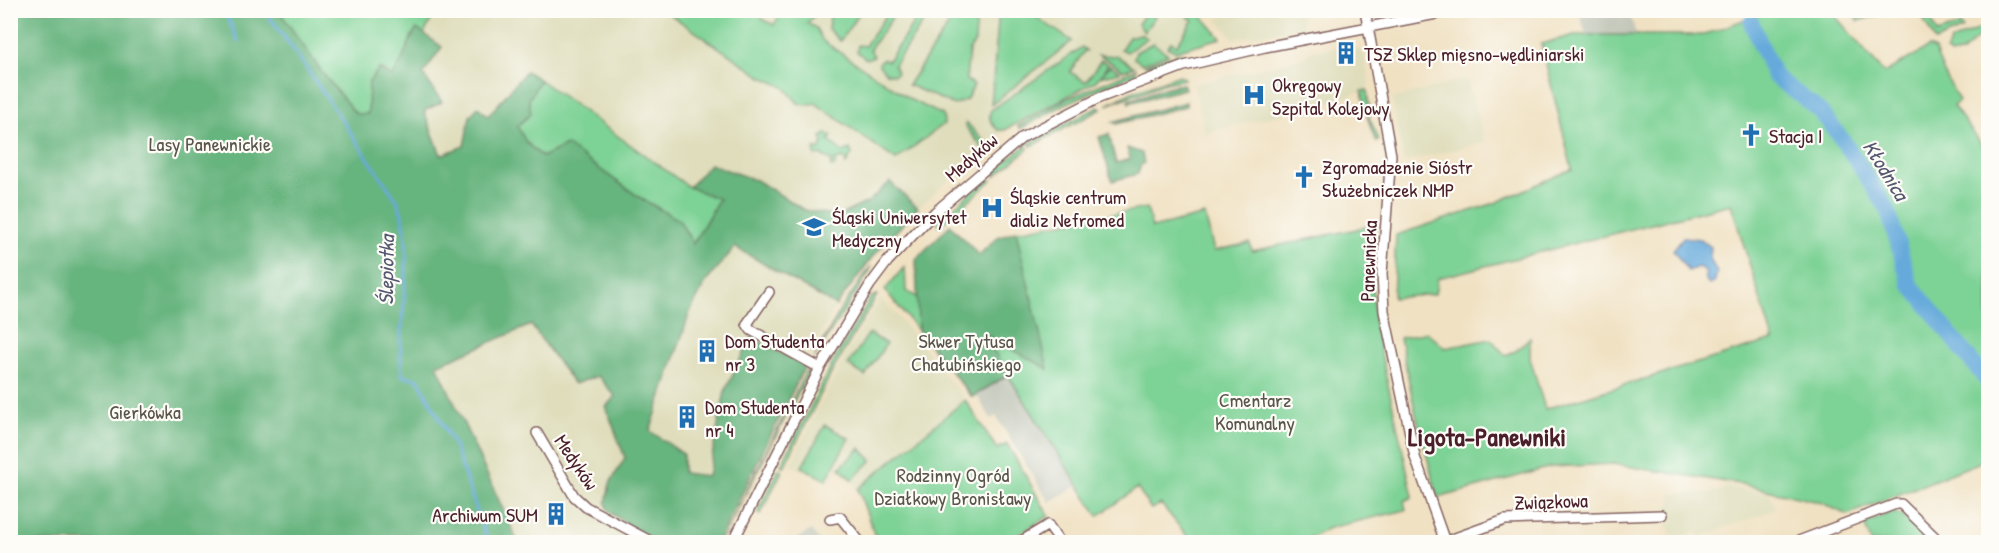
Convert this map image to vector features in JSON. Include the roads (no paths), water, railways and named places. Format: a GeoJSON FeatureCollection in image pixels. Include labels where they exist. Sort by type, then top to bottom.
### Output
{"type":"FeatureCollection","features":[{"type":"Feature","properties":{"kind":"street","name":"Panewnicka"},"geometry":{"type":"LineString","coordinates":[[1365,10],[1390,155],[1382,273],[1384,311],[1415,457],[1444,542]]}},
{"type":"Feature","properties":{"kind":"street","name":"Medyków"},"geometry":{"type":"LineString","coordinates":[[733,543],[820,368],[857,304],[902,246],[981,171],[1041,126],[1122,88],[1184,66],[1265,47],[1457,10]]}},
{"type":"Feature","properties":{"kind":"street"},"geometry":{"type":"LineString","coordinates":[[769,292],[747,324],[751,330],[820,368]]}},
{"type":"Feature","properties":{"kind":"street","name":"Medyków"},"geometry":{"type":"LineString","coordinates":[[537,433],[580,501],[652,543]]}},
{"type":"Feature","properties":{"kind":"street"},"geometry":{"type":"LineString","coordinates":[[1796,543],[1898,504],[1940,543]]}},
{"type":"Feature","properties":{"kind":"street","name":"Związkowa"},"geometry":{"type":"LineString","coordinates":[[1444,542],[1505,520],[1662,515]]}},
{"type":"Feature","properties":{"kind":"street"},"geometry":{"type":"LineString","coordinates":[[830,519],[840,517],[860,543]]}},
{"type":"Feature","properties":{"kind":"street"},"geometry":{"type":"LineString","coordinates":[[1020,543],[1048,525],[1060,543]]}},
{"type":"Feature","properties":{"kind":"water"},"geometry":{"type":"Polygon","coordinates":[[[1683,237],[1700,239],[1711,247],[1710,258],[1717,273],[1714,283],[1709,285],[1706,281],[1705,270],[1698,267],[1688,271],[1673,250],[1683,237]]]}},
{"type":"Feature","properties":{"kind":"waterway"},"geometry":{"type":"LineString","coordinates":[[224,10],[238,41]]}},
{"type":"Feature","properties":{"kind":"waterway","name":"Ślepiotka"},"geometry":{"type":"LineString","coordinates":[[264,10],[398,202],[404,223],[406,244],[401,333],[402,376],[418,379],[454,445],[488,542]]}},
{"type":"Feature","properties":{"kind":"waterway","name":"Kłodnica"},"geometry":{"type":"LineString","coordinates":[[1751,22],[1774,76],[1820,111],[1844,142],[1887,208],[1910,284],[1988,382]]}},
{"type":"Feature","properties":{"kind":"place","name":"TSZ Sklep mięsno-wędliniarski"},"geometry":{"type":"Point","coordinates":[1346,53]}},
{"type":"Feature","properties":{"kind":"place","name":"Okręgowy Szpital Kolejowy"},"geometry":{"type":"Point","coordinates":[1254,95]}},
{"type":"Feature","properties":{"kind":"place","name":"Stacja I"},"geometry":{"type":"Point","coordinates":[1751,135]}},
{"type":"Feature","properties":{"kind":"place","name":"Zgromadzenie Sióstr Służebniczek NMP"},"geometry":{"type":"Point","coordinates":[1304,177]}},
{"type":"Feature","properties":{"kind":"place","name":"Śląskie centrum dializ Nefromed"},"geometry":{"type":"Point","coordinates":[992,208]}},
{"type":"Feature","properties":{"kind":"place","name":"Śląski Uniwersytet Medyczny"},"geometry":{"type":"Point","coordinates":[814,227]}},
{"type":"Feature","properties":{"kind":"place","name":"Dom Studenta nr 3"},"geometry":{"type":"Point","coordinates":[707,351]}},
{"type":"Feature","properties":{"kind":"place","name":"Dom Studenta nr 4"},"geometry":{"type":"Point","coordinates":[687,417]}},
{"type":"Feature","properties":{"kind":"place","name":"Archiwum SUM"},"geometry":{"type":"Point","coordinates":[556,514]}},
{"type":"Feature","properties":{"kind":"district","name":"Ligota-Panewniki"},"geometry":{"type":"Point","coordinates":[1487,436]}},
{"type":"Feature","properties":{"kind":"park label","name":"Lasy Panewnickie"},"geometry":{"type":"Point","coordinates":[210,143]}},
{"type":"Feature","properties":{"kind":"park label","name":"Skwer Tytusa Chałubińskiego"},"geometry":{"type":"Point","coordinates":[966,352]}},
{"type":"Feature","properties":{"kind":"park label","name":"Cmentarz Komunalny"},"geometry":{"type":"Point","coordinates":[1255,410]}},
{"type":"Feature","properties":{"kind":"park label","name":"Gierkówka"},"geometry":{"type":"Point","coordinates":[145,411]}},
{"type":"Feature","properties":{"kind":"park label","name":"Rodzinny Ogród Działkowy Bronisławy"},"geometry":{"type":"Point","coordinates":[953,486]}}]}
